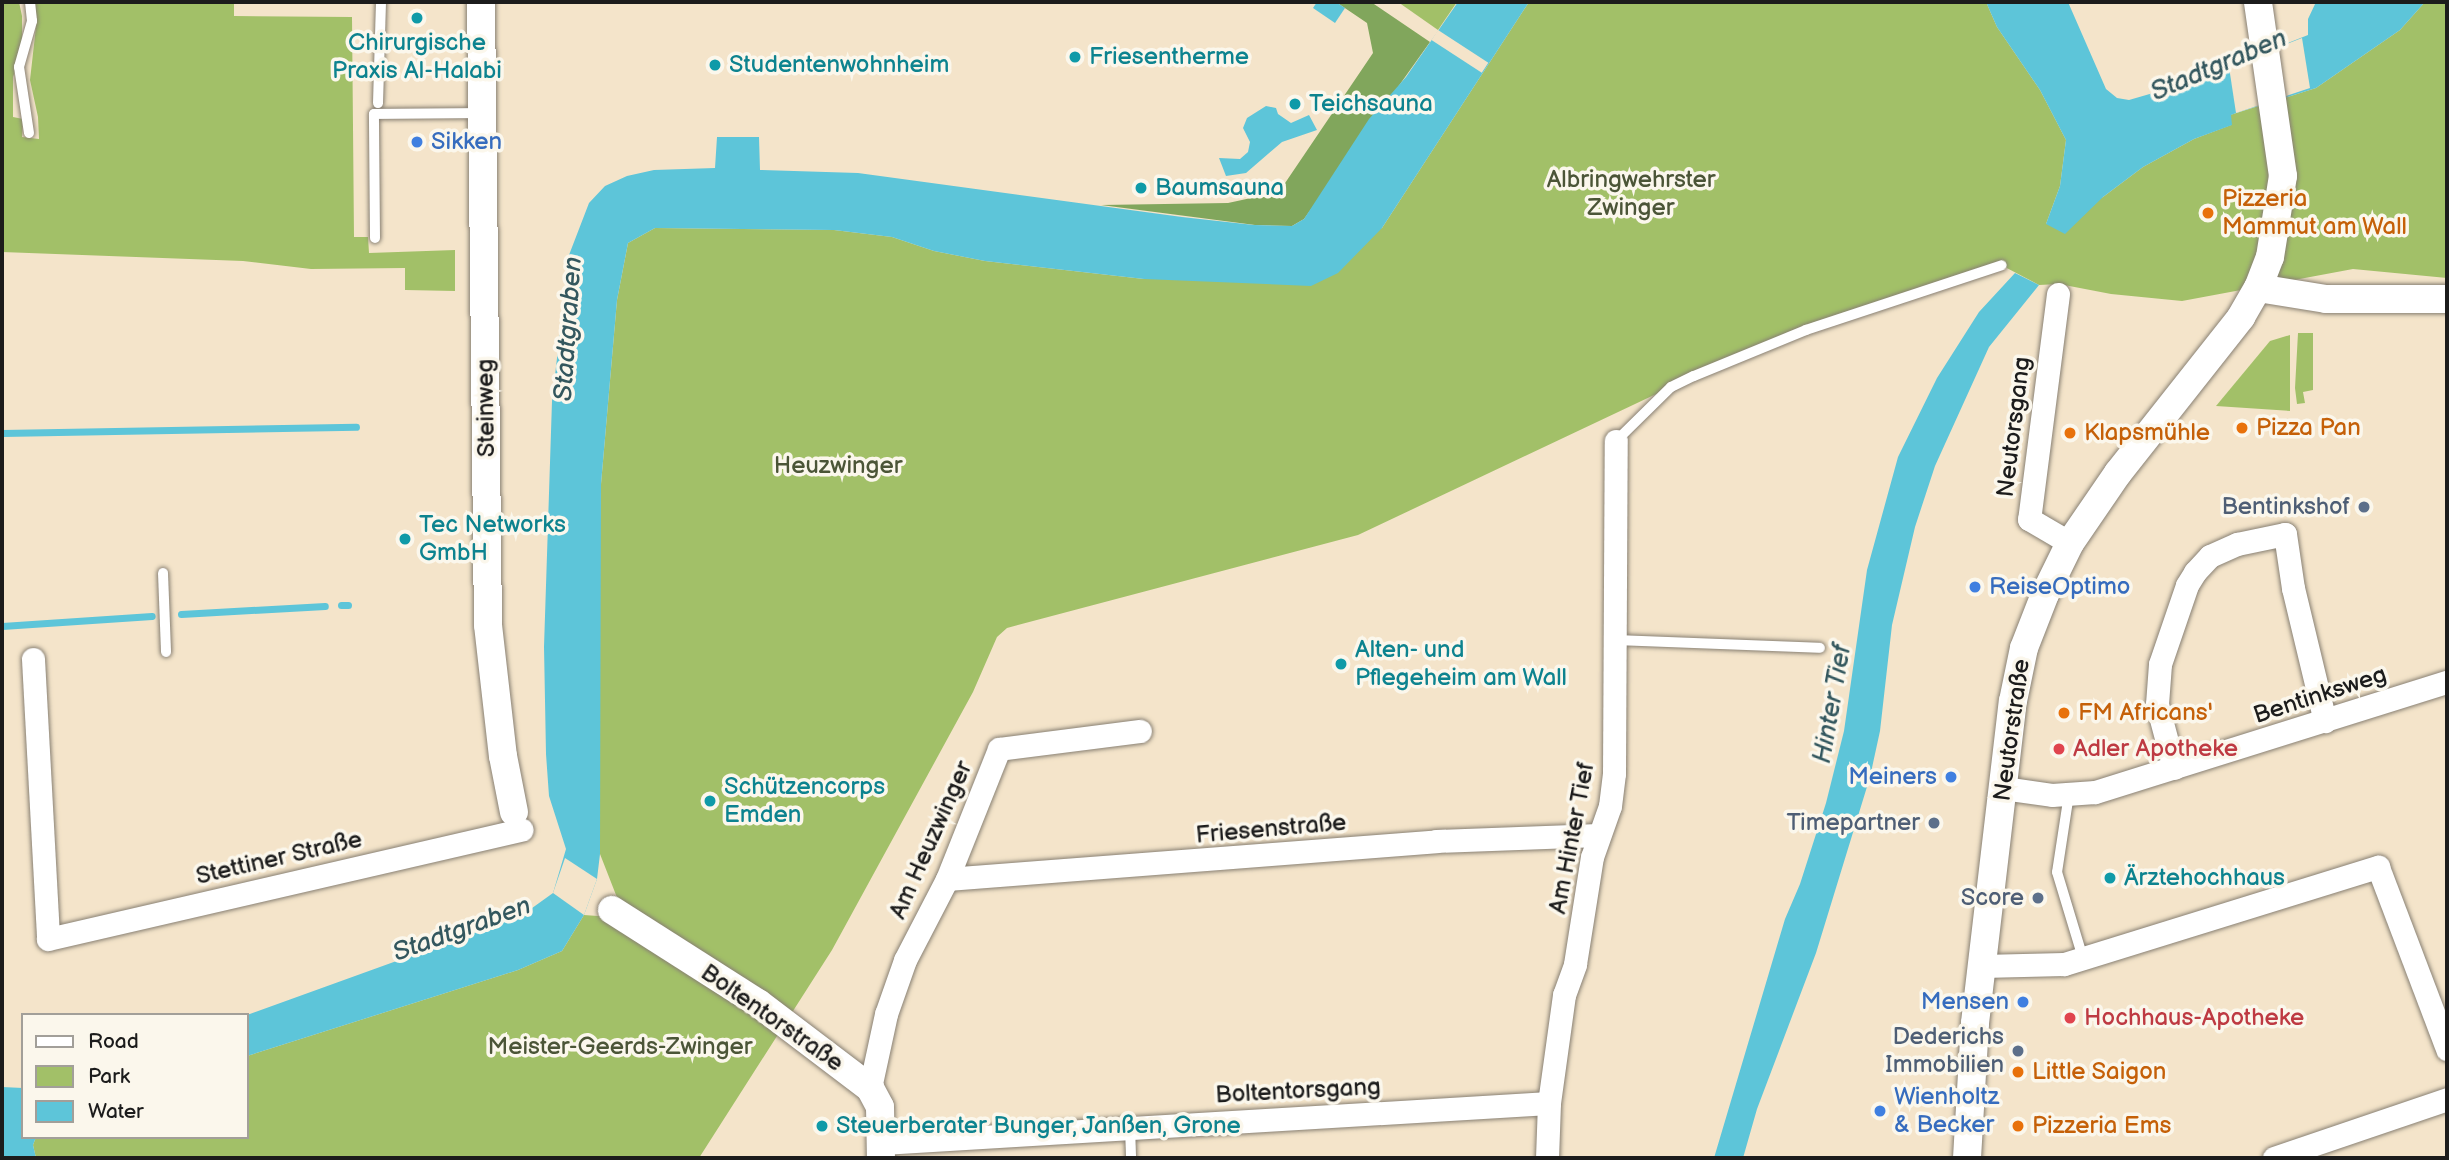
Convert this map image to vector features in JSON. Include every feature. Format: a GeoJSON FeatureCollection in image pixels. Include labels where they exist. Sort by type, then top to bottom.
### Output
{"type":"FeatureCollection","features":[{"type":"Feature","properties":{"kind":"street","name":"Steinweg"},"geometry":{"type":"LineString","coordinates":[[481,2],[488,625],[499,734],[518,821]]}},
{"type":"Feature","properties":{"kind":"street","name":"Neutorstraße"},"geometry":{"type":"LineString","coordinates":[[1967,1158],[1969,1090],[1982,966],[2014,701],[2024,648],[2045,594],[2070,543],[2118,473],[2241,317],[2258,288],[2270,257],[2283,176],[2258,2]]}},
{"type":"Feature","properties":{"kind":"street"},"geometry":{"type":"LineString","coordinates":[[2258,288],[2326,299],[2447,299]]}},
{"type":"Feature","properties":{"kind":"street","name":"Neutorsgang"},"geometry":{"type":"LineString","coordinates":[[2058,293],[2029,519],[2070,543]]}},
{"type":"Feature","properties":{"kind":"street","name":"Am Hinter Tief"},"geometry":{"type":"LineString","coordinates":[[1547,1158],[1549,1103],[1564,995],[1575,964],[1592,857],[1610,806],[1614,773],[1616,441]]}},
{"type":"Feature","properties":{"kind":"street"},"geometry":{"type":"LineString","coordinates":[[2174,768],[2157,704],[2160,664],[2194,572],[2210,556],[2237,544],[2285,534],[2293,588],[2325,721]]}},
{"type":"Feature","properties":{"kind":"street","name":"Stettiner Straße"},"geometry":{"type":"LineString","coordinates":[[33,659],[48,939],[518,821]]}},
{"type":"Feature","properties":{"kind":"street","name":"Bentinksweg"},"geometry":{"type":"LineString","coordinates":[[2003,788],[2069,794],[2115,787],[2447,682]]}},
{"type":"Feature","properties":{"kind":"street","name":"Am Heuzwinger"},"geometry":{"type":"LineString","coordinates":[[870,1087],[886,1014],[905,960],[947,879],[999,749],[1140,731]]}},
{"type":"Feature","properties":{"kind":"street","name":"Friesenstraße"},"geometry":{"type":"LineString","coordinates":[[947,879],[1436,841],[1600,835]]}},
{"type":"Feature","properties":{"kind":"street"},"geometry":{"type":"LineString","coordinates":[[1982,966],[2043,967],[2084,959],[2378,867],[2447,1049]]}},
{"type":"Feature","properties":{"kind":"street","name":"Boltentorstraße"},"geometry":{"type":"LineString","coordinates":[[612,910],[758,1003],[870,1087],[880,1107],[881,1151]]}},
{"type":"Feature","properties":{"kind":"street"},"geometry":{"type":"LineString","coordinates":[[2274,1158],[2447,1099]]}},
{"type":"Feature","properties":{"kind":"street","name":"Boltentorsgang"},"geometry":{"type":"LineString","coordinates":[[881,1151],[1130,1127],[1549,1103]]}},
{"type":"Feature","properties":{"kind":"lane"},"geometry":{"type":"LineString","coordinates":[[29,133],[19,67],[32,21],[30,2]]}},
{"type":"Feature","properties":{"kind":"lane"},"geometry":{"type":"LineString","coordinates":[[378,103],[381,2]]}},
{"type":"Feature","properties":{"kind":"lane"},"geometry":{"type":"LineString","coordinates":[[375,238],[374,114],[482,113]]}},
{"type":"Feature","properties":{"kind":"lane"},"geometry":{"type":"LineString","coordinates":[[1616,441],[1671,387],[1694,376],[1806,330],[2002,265]]}},
{"type":"Feature","properties":{"kind":"lane"},"geometry":{"type":"LineString","coordinates":[[163,573],[166,652]]}},
{"type":"Feature","properties":{"kind":"lane"},"geometry":{"type":"LineString","coordinates":[[1614,640],[1820,648]]}},
{"type":"Feature","properties":{"kind":"lane"},"geometry":{"type":"LineString","coordinates":[[2069,794],[2057,872],[2084,959]]}},
{"type":"Feature","properties":{"kind":"lane"},"geometry":{"type":"LineString","coordinates":[[1130,1127],[1131,1158]]}},
{"type":"Feature","properties":{"kind":"green space"},"geometry":{"type":"Polygon","coordinates":[[[2,2],[19,2],[22,16],[22,51],[13,77],[13,117],[23,119],[22,137],[39,139],[38,117],[30,80],[37,18],[33,2],[234,2],[234,16],[352,17],[354,237],[368,237],[369,253],[455,250],[455,291],[405,290],[405,268],[311,269],[243,261],[2,252],[2,2]]]}},
{"type":"Feature","properties":{"kind":"green space"},"geometry":{"type":"Polygon","coordinates":[[[1336,2],[1371,2],[1430,42],[1304,219],[1292,226],[1255,225],[1101,205],[1228,203],[1279,192],[1373,53],[1367,23],[1336,2]]]}},
{"type":"Feature","properties":{"kind":"green space"},"geometry":{"type":"Polygon","coordinates":[[[1398,2],[1457,2],[1438,30],[1398,2]]]}},
{"type":"Feature","properties":{"kind":"green space"},"geometry":{"type":"Polygon","coordinates":[[[1529,2],[1986,2],[1997,27],[2040,90],[2066,140],[2060,186],[2046,224],[2103,197],[2143,167],[2194,139],[2231,125],[2230,115],[2316,88],[2400,30],[2425,2],[2447,2],[2447,278],[2353,269],[2182,301],[2111,294],[2059,284],[2039,285],[2001,265],[1923,289],[1671,387],[1358,535],[1007,628],[997,637],[973,692],[832,950],[699,1158],[36,1158],[33,1145],[35,1139],[248,1139],[248,1056],[518,970],[562,951],[584,915],[625,918],[600,854],[599,560],[601,484],[617,300],[628,243],[655,228],[834,230],[892,237],[934,251],[985,261],[1144,279],[1382,228],[1529,2]]]}},
{"type":"Feature","properties":{"kind":"green space"},"geometry":{"type":"Polygon","coordinates":[[[2298,333],[2313,333],[2313,390],[2303,392],[2305,403],[2297,404],[2295,388],[2298,333]]]}},
{"type":"Feature","properties":{"kind":"green space"},"geometry":{"type":"Polygon","coordinates":[[[2290,335],[2290,411],[2216,406],[2270,341],[2290,335]]]}},
{"type":"Feature","properties":{"kind":"water"},"geometry":{"type":"Polygon","coordinates":[[[1317,2],[1336,2],[1345,8],[1335,23],[1313,8],[1317,2]]]}},
{"type":"Feature","properties":{"kind":"water","name":"Stadtgraben"},"geometry":{"type":"Polygon","coordinates":[[[1458,2],[1529,2],[1382,228],[1338,273],[1311,286],[1144,279],[985,261],[934,251],[892,237],[834,230],[655,228],[628,243],[617,300],[601,484],[600,854],[597,879],[584,915],[562,951],[518,970],[248,1056],[248,1015],[521,916],[553,893],[566,849],[549,796],[546,754],[544,647],[552,401],[569,255],[589,203],[605,186],[627,176],[654,170],[715,168],[717,137],[759,137],[760,170],[858,173],[1182,217],[1254,225],[1292,226],[1304,219],[1369,119],[1406,77],[1458,2]]]}},
{"type":"Feature","properties":{"kind":"water"},"geometry":{"type":"Polygon","coordinates":[[[1986,2],[2068,2],[2106,89],[2117,98],[2129,100],[2191,82],[2308,35],[2308,19],[2316,2],[2425,2],[2400,30],[2316,88],[2231,115],[2232,125],[2194,139],[2143,167],[2103,197],[2065,234],[2046,224],[2060,186],[2066,140],[2040,90],[1997,27],[1986,2]]]}},
{"type":"Feature","properties":{"kind":"water"},"geometry":{"type":"Polygon","coordinates":[[[1266,106],[1276,108],[1278,114],[1291,123],[1309,115],[1317,130],[1282,142],[1246,173],[1226,176],[1219,158],[1240,159],[1248,152],[1250,142],[1243,128],[1247,118],[1266,106]]]}},
{"type":"Feature","properties":{"kind":"water"},"geometry":{"type":"Polygon","coordinates":[[[2015,273],[2039,285],[1989,347],[1935,466],[1915,527],[1892,625],[1880,731],[1870,777],[1816,953],[1757,1109],[1743,1158],[1714,1158],[1785,919],[1800,884],[1826,803],[1844,731],[1867,570],[1898,457],[1937,378],[1979,312],[2015,273]]]}},
{"type":"Feature","properties":{"kind":"water"},"geometry":{"type":"Polygon","coordinates":[[[2,1087],[21,1088],[21,1139],[35,1139],[33,1145],[36,1158],[2,1158],[2,1087]]]}},
{"type":"Feature","properties":{"kind":"pier"},"geometry":{"type":"Polygon","coordinates":[[[1438,30],[1488,63],[1482,73],[1431,40],[1438,30]]]}},
{"type":"Feature","properties":{"kind":"pier"},"geometry":{"type":"Polygon","coordinates":[[[2302,38],[2310,88],[2236,113],[2229,67],[2302,38]]]}},
{"type":"Feature","properties":{"kind":"pier"},"geometry":{"type":"Polygon","coordinates":[[[565,858],[597,879],[584,915],[553,893],[565,858]]]}},
{"type":"Feature","properties":{"kind":"waterway"},"geometry":{"type":"LineString","coordinates":[[2,433],[356,427]]}},
{"type":"Feature","properties":{"kind":"waterway"},"geometry":{"type":"LineString","coordinates":[[341,605],[348,605]]}},
{"type":"Feature","properties":{"kind":"waterway"},"geometry":{"type":"LineString","coordinates":[[181,614],[325,606]]}},
{"type":"Feature","properties":{"kind":"waterway"},"geometry":{"type":"LineString","coordinates":[[2,626],[152,616]]}},
{"type":"Feature","properties":{"kind":"place","name":"Chirurgische Praxis Al-Halabi"},"geometry":{"type":"Point","coordinates":[417,18]}},
{"type":"Feature","properties":{"kind":"place","name":"Friesentherme"},"geometry":{"type":"Point","coordinates":[1075,57]}},
{"type":"Feature","properties":{"kind":"place","name":"Studentenwohnheim"},"geometry":{"type":"Point","coordinates":[715,65]}},
{"type":"Feature","properties":{"kind":"place","name":"Teichsauna"},"geometry":{"type":"Point","coordinates":[1295,104]}},
{"type":"Feature","properties":{"kind":"place","name":"Sikken"},"geometry":{"type":"Point","coordinates":[417,142]}},
{"type":"Feature","properties":{"kind":"place","name":"Baumsauna"},"geometry":{"type":"Point","coordinates":[1141,188]}},
{"type":"Feature","properties":{"kind":"place","name":"Pizzeria Mammut am Wall"},"geometry":{"type":"Point","coordinates":[2208,213]}},
{"type":"Feature","properties":{"kind":"place","name":"Pizza Pan"},"geometry":{"type":"Point","coordinates":[2242,428]}},
{"type":"Feature","properties":{"kind":"place","name":"Klapsmühle"},"geometry":{"type":"Point","coordinates":[2070,433]}},
{"type":"Feature","properties":{"kind":"place","name":"Bentinkshof"},"geometry":{"type":"Point","coordinates":[2364,507]}},
{"type":"Feature","properties":{"kind":"place","name":"Tec Networks GmbH"},"geometry":{"type":"Point","coordinates":[405,539]}},
{"type":"Feature","properties":{"kind":"place","name":"ReiseOptimo"},"geometry":{"type":"Point","coordinates":[1975,587]}},
{"type":"Feature","properties":{"kind":"place","name":"Alten- und Pflegeheim am Wall"},"geometry":{"type":"Point","coordinates":[1341,664]}},
{"type":"Feature","properties":{"kind":"place","name":"FM Africans'"},"geometry":{"type":"Point","coordinates":[2064,713]}},
{"type":"Feature","properties":{"kind":"place","name":"Adler Apotheke"},"geometry":{"type":"Point","coordinates":[2059,749]}},
{"type":"Feature","properties":{"kind":"place","name":"Meiners"},"geometry":{"type":"Point","coordinates":[1951,777]}},
{"type":"Feature","properties":{"kind":"place","name":"Schützencorps Emden"},"geometry":{"type":"Point","coordinates":[710,801]}},
{"type":"Feature","properties":{"kind":"place","name":"Timepartner"},"geometry":{"type":"Point","coordinates":[1934,823]}},
{"type":"Feature","properties":{"kind":"place","name":"Ärztehochhaus"},"geometry":{"type":"Point","coordinates":[2110,878]}},
{"type":"Feature","properties":{"kind":"place","name":"Score"},"geometry":{"type":"Point","coordinates":[2038,898]}},
{"type":"Feature","properties":{"kind":"place","name":"Mensen"},"geometry":{"type":"Point","coordinates":[2023,1002]}},
{"type":"Feature","properties":{"kind":"place","name":"Hochhaus-Apotheke"},"geometry":{"type":"Point","coordinates":[2070,1018]}},
{"type":"Feature","properties":{"kind":"place","name":"Dederichs Immobilien"},"geometry":{"type":"Point","coordinates":[2018,1051]}},
{"type":"Feature","properties":{"kind":"place","name":"Little Saigon"},"geometry":{"type":"Point","coordinates":[2018,1072]}},
{"type":"Feature","properties":{"kind":"place","name":"Wienholtz & Becker"},"geometry":{"type":"Point","coordinates":[1880,1111]}},
{"type":"Feature","properties":{"kind":"place","name":"Steuerberater Bunger, Janßen, Grone"},"geometry":{"type":"Point","coordinates":[822,1126]}},
{"type":"Feature","properties":{"kind":"place","name":"Pizzeria Ems"},"geometry":{"type":"Point","coordinates":[2018,1126]}},
{"type":"Feature","properties":{"kind":"park label","name":"Albringwehrster Zwinger"},"geometry":{"type":"Point","coordinates":[1631,194]}},
{"type":"Feature","properties":{"kind":"park label","name":"Heuzwinger"},"geometry":{"type":"Point","coordinates":[838,466]}},
{"type":"Feature","properties":{"kind":"park label","name":"Meister-Geerds-Zwinger"},"geometry":{"type":"Point","coordinates":[620,1047]}},
{"type":"Feature","properties":{"kind":"water label","name":"Hinter Tief"},"geometry":{"type":"Point","coordinates":[1833,704]}}]}
